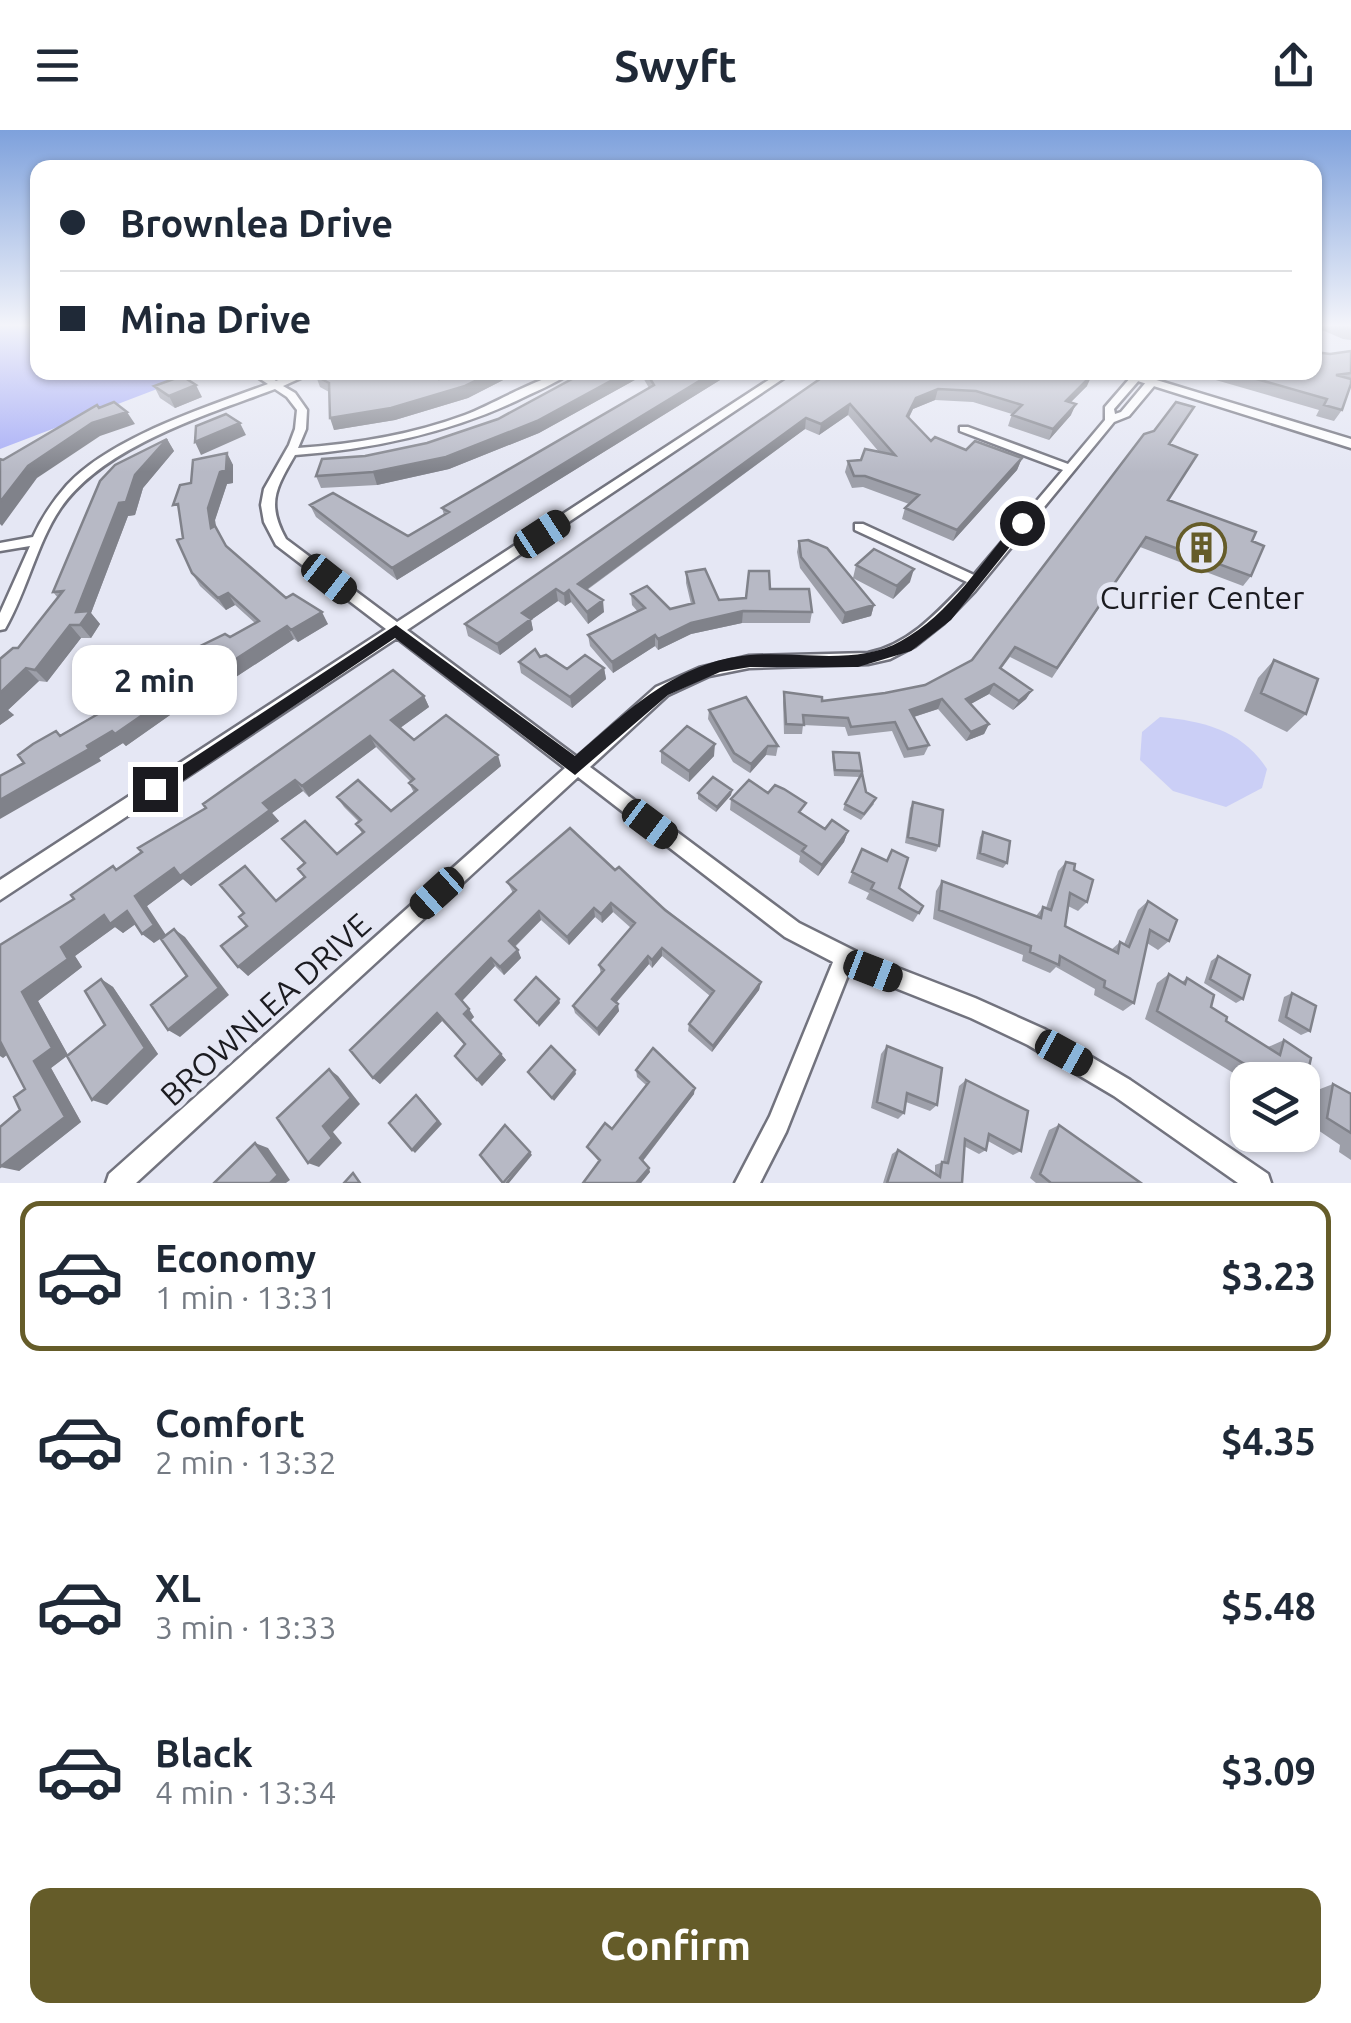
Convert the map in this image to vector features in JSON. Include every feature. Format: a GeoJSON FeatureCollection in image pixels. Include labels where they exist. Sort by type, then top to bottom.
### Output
{"type":"FeatureCollection","features":[{"type":"Feature","properties":{"kind":"main road"},"geometry":{"type":"LineString","coordinates":[[1140,380],[1351,444]]}},
{"type":"Feature","properties":{"kind":"street"},"geometry":{"type":"LineString","coordinates":[[267,380],[302,410],[299,431],[266,504],[271,528],[281,542],[792,930],[844,960],[1033,1036],[1095,1070],[1259,1183]]}},
{"type":"Feature","properties":{"kind":"street"},"geometry":{"type":"LineString","coordinates":[[0,625],[54,508],[92,468],[133,445],[290,380]]}},
{"type":"Feature","properties":{"kind":"street"},"geometry":{"type":"LineString","coordinates":[[289,452],[358,448],[438,432],[552,380]]}},
{"type":"Feature","properties":{"kind":"street"},"geometry":{"type":"LineString","coordinates":[[0,891],[776,380]]}},
{"type":"Feature","properties":{"kind":"street","name":"BROWNLEA DRIVE"},"geometry":{"type":"LineString","coordinates":[[1110,420],[1109,409],[1133,380]]}},
{"type":"Feature","properties":{"kind":"street","name":"BROWNLEA DRIVE"},"geometry":{"type":"LineString","coordinates":[[118,1183],[662,690],[691,676],[750,661],[824,664],[889,654],[934,627],[1110,420],[1125,414],[1151,384]]}},
{"type":"Feature","properties":{"kind":"street"},"geometry":{"type":"LineString","coordinates":[[964,429],[1069,468]]}},
{"type":"Feature","properties":{"kind":"street"},"geometry":{"type":"LineString","coordinates":[[860,527],[974,580]]}},
{"type":"Feature","properties":{"kind":"street"},"geometry":{"type":"LineString","coordinates":[[0,546],[38,540]]}},
{"type":"Feature","properties":{"kind":"street"},"geometry":{"type":"LineString","coordinates":[[747,1183],[778,1124],[844,960]]}},
{"type":"Feature","properties":{"kind":"shaded area"},"geometry":{"type":"Polygon","coordinates":[[[0,374],[30,374],[30,380],[181,380],[0,449],[0,374]]]}},
{"type":"Feature","properties":{"kind":"shaded area"},"geometry":{"type":"Polygon","coordinates":[[[1160,717],[1207,725],[1246,745],[1267,769],[1262,788],[1226,807],[1173,791],[1140,760],[1142,732],[1160,717]]]}},
{"type":"Feature","properties":{"kind":"building"},"geometry":{"type":"Polygon","coordinates":[[[1322,374],[1342,374],[1336,375],[1351,379],[1342,410],[1324,405],[1327,399],[1260,380],[1322,380],[1322,374]]]}},
{"type":"Feature","properties":{"kind":"building"},"geometry":{"type":"Polygon","coordinates":[[[171,380],[188,380],[196,385],[169,396],[154,386],[171,380]]]}},
{"type":"Feature","properties":{"kind":"building"},"geometry":{"type":"Polygon","coordinates":[[[323,380],[477,380],[391,408],[330,418],[329,383],[323,380]]]}},
{"type":"Feature","properties":{"kind":"building"},"geometry":{"type":"Polygon","coordinates":[[[570,380],[612,380],[537,421],[446,457],[373,472],[316,476],[322,459],[365,456],[427,443],[498,419],[570,380]]]}},
{"type":"Feature","properties":{"kind":"building"},"geometry":{"type":"Polygon","coordinates":[[[651,380],[701,380],[392,568],[310,505],[333,493],[408,536],[449,512],[442,508],[654,385],[651,380]]]}},
{"type":"Feature","properties":{"kind":"building"},"geometry":{"type":"Polygon","coordinates":[[[818,380],[1087,380],[1066,401],[1076,404],[1053,429],[1012,415],[1022,405],[976,391],[938,389],[916,398],[907,416],[931,441],[935,437],[966,450],[975,441],[1022,458],[957,530],[905,508],[919,495],[865,476],[854,476],[848,461],[861,460],[865,449],[895,455],[850,404],[821,424],[806,418],[578,584],[603,600],[587,612],[569,590],[564,594],[556,589],[522,613],[531,619],[497,644],[465,624],[818,380]]]}},
{"type":"Feature","properties":{"kind":"building"},"geometry":{"type":"Polygon","coordinates":[[[114,402],[127,412],[92,423],[28,466],[0,502],[0,459],[97,405],[99,408],[114,402]]]}},
{"type":"Feature","properties":{"kind":"building"},"geometry":{"type":"Polygon","coordinates":[[[1176,402],[1194,407],[1169,444],[1197,455],[1168,500],[1256,532],[1252,541],[1264,546],[1251,576],[1146,537],[1057,668],[1015,647],[1000,668],[1032,690],[1019,701],[994,684],[966,699],[989,724],[971,732],[942,699],[910,710],[929,745],[908,749],[895,722],[851,727],[848,718],[803,715],[804,725],[786,724],[784,692],[822,697],[822,701],[885,693],[925,685],[972,660],[1144,434],[1154,431],[1176,402]]]}},
{"type":"Feature","properties":{"kind":"building"},"geometry":{"type":"Polygon","coordinates":[[[226,414],[240,423],[195,442],[196,426],[226,414]]]}},
{"type":"Feature","properties":{"kind":"building"},"geometry":{"type":"Polygon","coordinates":[[[167,439],[135,475],[126,502],[119,503],[76,612],[90,611],[80,625],[70,625],[35,670],[26,668],[0,693],[0,659],[18,648],[63,591],[53,592],[100,481],[115,465],[167,439]]]}},
{"type":"Feature","properties":{"kind":"building"},"geometry":{"type":"Polygon","coordinates":[[[227,453],[226,470],[220,472],[208,508],[211,528],[215,526],[226,546],[286,598],[293,594],[322,612],[291,630],[287,626],[174,699],[170,696],[115,734],[112,731],[87,746],[89,749],[0,800],[0,776],[24,763],[18,755],[33,744],[56,731],[60,736],[98,714],[94,709],[115,697],[119,701],[156,680],[150,674],[192,650],[225,634],[230,637],[259,621],[228,593],[218,598],[192,573],[177,540],[183,538],[178,504],[173,505],[180,485],[191,483],[193,460],[227,453]]]}},
{"type":"Feature","properties":{"kind":"building"},"geometry":{"type":"Polygon","coordinates":[[[808,540],[827,548],[874,605],[845,613],[801,557],[799,541],[808,540]]]}},
{"type":"Feature","properties":{"kind":"building"},"geometry":{"type":"Polygon","coordinates":[[[874,549],[914,569],[897,586],[856,565],[874,549]]]}},
{"type":"Feature","properties":{"kind":"building"},"geometry":{"type":"Polygon","coordinates":[[[705,569],[719,600],[746,598],[749,571],[769,571],[770,589],[809,589],[812,612],[743,611],[691,623],[658,639],[655,635],[612,662],[588,635],[645,608],[631,594],[647,586],[670,609],[694,603],[686,572],[705,569]]]}},
{"type":"Feature","properties":{"kind":"building"},"geometry":{"type":"Polygon","coordinates":[[[535,649],[540,657],[546,655],[567,669],[585,655],[604,668],[570,697],[519,662],[535,649]]]}},
{"type":"Feature","properties":{"kind":"building"},"geometry":{"type":"Polygon","coordinates":[[[1274,660],[1318,679],[1306,714],[1261,693],[1274,660]]]}},
{"type":"Feature","properties":{"kind":"building"},"geometry":{"type":"Polygon","coordinates":[[[393,670],[424,696],[391,720],[414,740],[446,715],[498,755],[238,967],[221,946],[247,926],[239,917],[244,913],[220,885],[245,866],[276,901],[305,877],[298,869],[305,863],[282,839],[305,821],[337,854],[364,832],[356,824],[361,820],[337,797],[358,780],[391,811],[417,790],[409,783],[414,779],[370,736],[302,786],[295,780],[263,803],[270,810],[180,876],[174,868],[135,896],[154,925],[142,934],[127,911],[110,924],[104,915],[61,947],[68,959],[22,992],[52,1048],[34,1061],[65,1117],[0,1167],[0,1127],[20,1110],[14,1097],[25,1089],[0,1041],[0,945],[74,899],[71,895],[113,866],[116,870],[142,852],[138,848],[206,808],[203,804],[393,670]]]}},
{"type":"Feature","properties":{"kind":"building"},"geometry":{"type":"Polygon","coordinates":[[[746,697],[778,746],[768,746],[751,764],[734,753],[709,710],[746,697]]]}},
{"type":"Feature","properties":{"kind":"building"},"geometry":{"type":"Polygon","coordinates":[[[687,726],[715,744],[689,771],[661,751],[687,726]]]}},
{"type":"Feature","properties":{"kind":"building"},"geometry":{"type":"Polygon","coordinates":[[[833,752],[859,753],[862,771],[835,770],[833,752]]]}},
{"type":"Feature","properties":{"kind":"building"},"geometry":{"type":"Polygon","coordinates":[[[862,773],[866,792],[876,798],[864,814],[845,804],[862,773]]]}},
{"type":"Feature","properties":{"kind":"building"},"geometry":{"type":"Polygon","coordinates":[[[713,777],[732,790],[717,807],[698,793],[713,777]]]}},
{"type":"Feature","properties":{"kind":"building"},"geometry":{"type":"Polygon","coordinates":[[[749,780],[768,793],[775,785],[806,803],[799,812],[825,829],[832,820],[848,831],[822,865],[802,851],[806,846],[731,799],[749,780]]]}},
{"type":"Feature","properties":{"kind":"building"},"geometry":{"type":"Polygon","coordinates":[[[913,802],[943,810],[939,846],[908,837],[913,802]]]}},
{"type":"Feature","properties":{"kind":"building"},"geometry":{"type":"Polygon","coordinates":[[[570,828],[615,870],[619,867],[665,910],[761,982],[713,1046],[689,1024],[714,991],[662,948],[652,960],[648,956],[612,999],[618,1004],[597,1029],[573,1006],[604,970],[599,965],[635,923],[611,903],[601,914],[594,908],[567,937],[539,911],[509,941],[518,950],[500,967],[491,958],[456,994],[469,1009],[464,1014],[501,1054],[477,1080],[455,1056],[465,1044],[437,1013],[373,1078],[350,1050],[516,890],[507,882],[570,828]]]}},
{"type":"Feature","properties":{"kind":"building"},"geometry":{"type":"Polygon","coordinates":[[[983,832],[1010,841],[1007,863],[980,853],[983,832]]]}},
{"type":"Feature","properties":{"kind":"building"},"geometry":{"type":"Polygon","coordinates":[[[862,849],[887,861],[892,850],[908,858],[899,888],[923,906],[919,913],[871,889],[874,883],[852,872],[862,849]]]}},
{"type":"Feature","properties":{"kind":"building"},"geometry":{"type":"Polygon","coordinates":[[[1066,862],[1075,864],[1074,870],[1093,880],[1087,902],[1070,893],[1065,926],[1118,953],[1120,942],[1129,947],[1148,901],[1177,920],[1169,941],[1150,930],[1134,1003],[1104,987],[1105,981],[1060,956],[1059,965],[1030,952],[1031,946],[939,910],[942,881],[1041,918],[1043,907],[1051,910],[1066,862]]]}},
{"type":"Feature","properties":{"kind":"building"},"geometry":{"type":"Polygon","coordinates":[[[174,929],[219,988],[168,1030],[151,1005],[187,976],[161,939],[174,929]]]}},
{"type":"Feature","properties":{"kind":"building"},"geometry":{"type":"Polygon","coordinates":[[[1218,956],[1250,975],[1243,999],[1210,979],[1218,956]]]}},
{"type":"Feature","properties":{"kind":"building"},"geometry":{"type":"Polygon","coordinates":[[[1169,974],[1185,984],[1187,978],[1214,995],[1211,1007],[1227,1017],[1226,1021],[1280,1055],[1284,1040],[1311,1058],[1310,1062],[1241,1062],[1157,1011],[1169,974]]]}},
{"type":"Feature","properties":{"kind":"building"},"geometry":{"type":"Polygon","coordinates":[[[536,977],[559,999],[537,1023],[515,1000],[536,977]]]}},
{"type":"Feature","properties":{"kind":"building"},"geometry":{"type":"Polygon","coordinates":[[[101,979],[145,1048],[92,1100],[67,1056],[105,1025],[85,991],[101,979]]]}},
{"type":"Feature","properties":{"kind":"building"},"geometry":{"type":"Polygon","coordinates":[[[1292,993],[1316,1006],[1310,1031],[1286,1017],[1292,993]]]}},
{"type":"Feature","properties":{"kind":"building"},"geometry":{"type":"Polygon","coordinates":[[[551,1046],[575,1070],[552,1098],[528,1072],[551,1046]]]}},
{"type":"Feature","properties":{"kind":"building"},"geometry":{"type":"Polygon","coordinates":[[[887,1046],[942,1068],[937,1105],[907,1093],[904,1113],[877,1102],[887,1046]]]}},
{"type":"Feature","properties":{"kind":"building"},"geometry":{"type":"Polygon","coordinates":[[[653,1048],[695,1088],[640,1158],[649,1168],[636,1183],[583,1183],[600,1160],[587,1147],[605,1123],[612,1129],[649,1082],[636,1070],[653,1048]]]}},
{"type":"Feature","properties":{"kind":"building"},"geometry":{"type":"Polygon","coordinates":[[[329,1069],[351,1098],[323,1126],[332,1138],[308,1163],[277,1118],[329,1069]]]}},
{"type":"Feature","properties":{"kind":"building"},"geometry":{"type":"Polygon","coordinates":[[[966,1080],[1028,1111],[1021,1151],[989,1134],[986,1150],[965,1139],[962,1183],[887,1183],[898,1150],[940,1177],[942,1162],[948,1163],[966,1080]]]}},
{"type":"Feature","properties":{"kind":"building"},"geometry":{"type":"Polygon","coordinates":[[[1333,1084],[1351,1094],[1351,1133],[1327,1118],[1333,1084]]]}},
{"type":"Feature","properties":{"kind":"building"},"geometry":{"type":"Polygon","coordinates":[[[416,1095],[438,1121],[412,1150],[389,1123],[416,1095]]]}},
{"type":"Feature","properties":{"kind":"building"},"geometry":{"type":"Polygon","coordinates":[[[505,1125],[530,1152],[503,1183],[480,1155],[505,1125]]]}},
{"type":"Feature","properties":{"kind":"building"},"geometry":{"type":"Polygon","coordinates":[[[1059,1125],[1141,1183],[1051,1183],[1040,1174],[1059,1125]]]}},
{"type":"Feature","properties":{"kind":"building"},"geometry":{"type":"Polygon","coordinates":[[[255,1143],[278,1175],[270,1183],[214,1183],[255,1143]]]}},
{"type":"Feature","properties":{"kind":"building"},"geometry":{"type":"Polygon","coordinates":[[[353,1173],[360,1183],[344,1183],[353,1173]]]}},
{"type":"Feature","properties":{"kind":"place","name":"Currier Center"},"geometry":{"type":"Point","coordinates":[1202,547]}},
{"type":"Feature","properties":{"kind":"route"},"geometry":{"type":"LineString","coordinates":[[155,789],[396,630],[575,767],[662,690],[717,666],[750,661],[858,661],[905,647],[946,616],[1022,523]]}}]}
